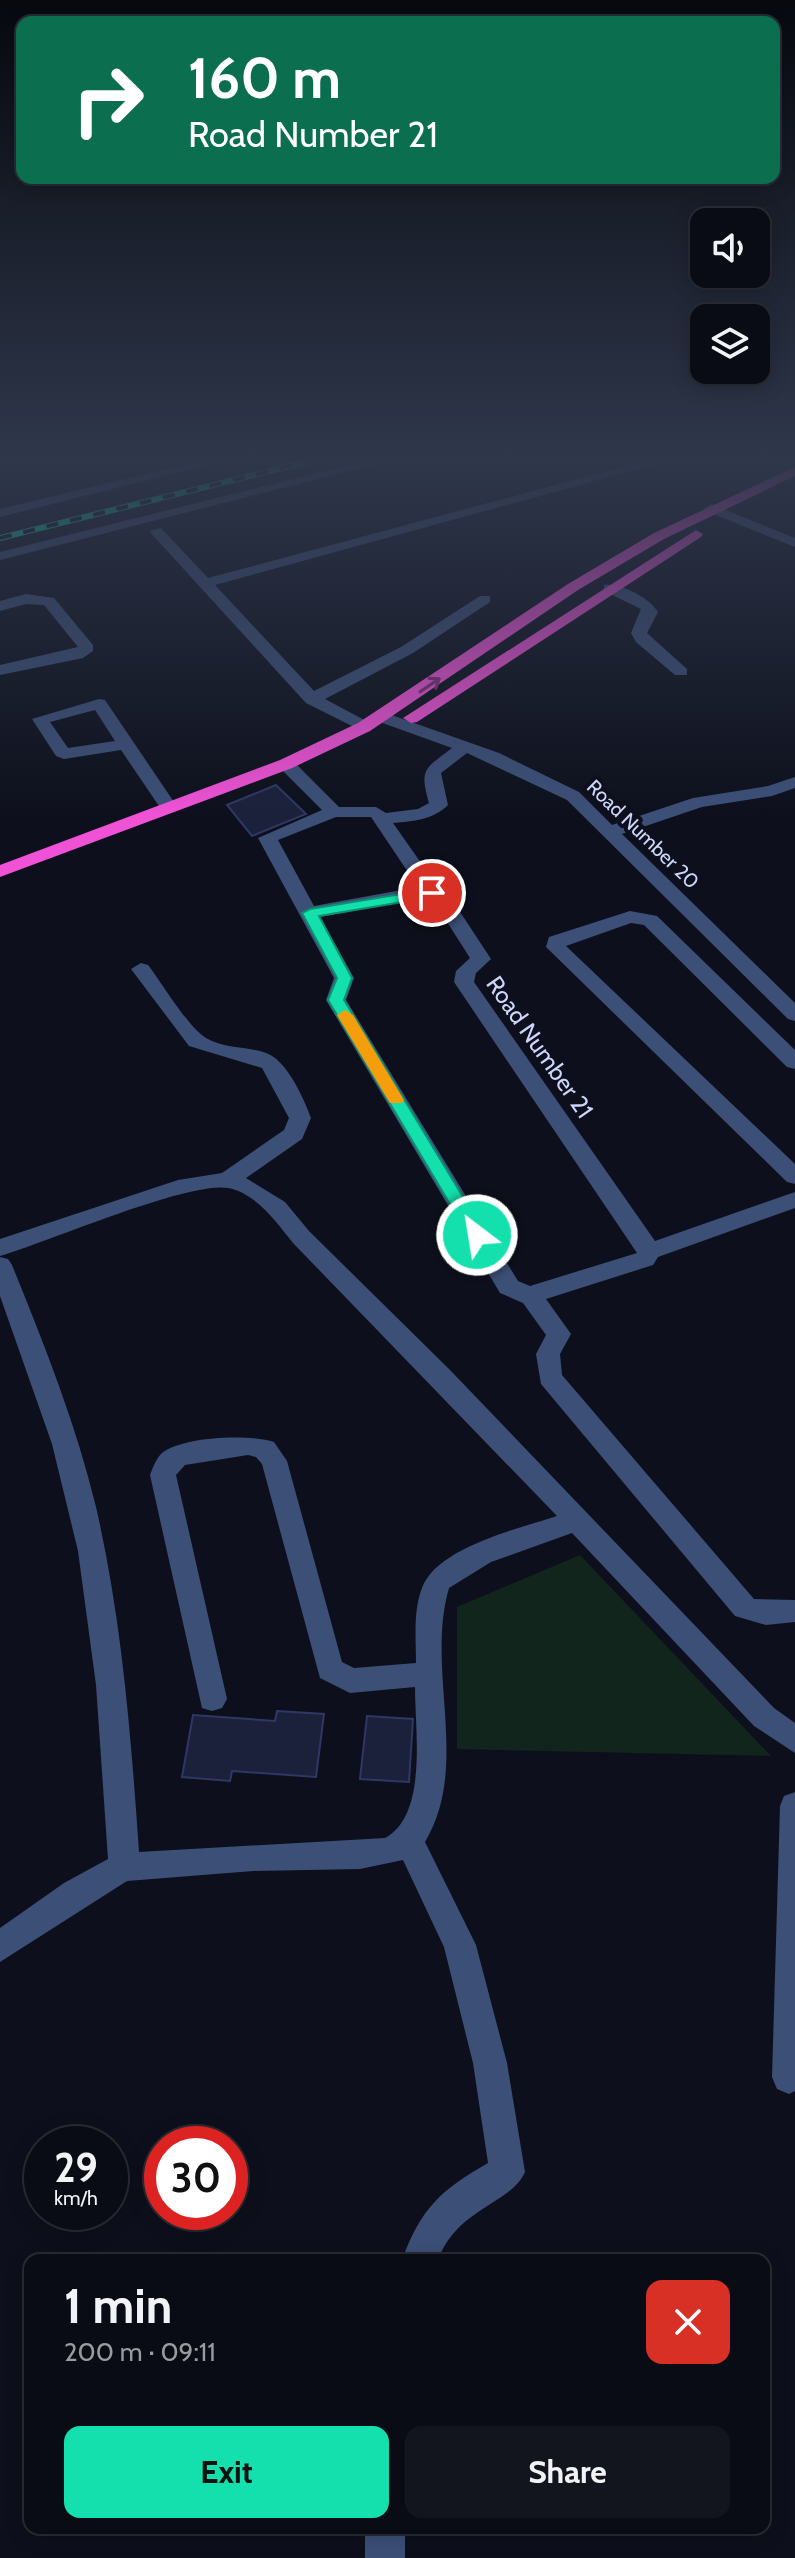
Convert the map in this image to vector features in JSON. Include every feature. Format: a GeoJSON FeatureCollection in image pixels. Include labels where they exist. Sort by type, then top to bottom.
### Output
{"type":"FeatureCollection","features":[{"type":"Feature","properties":{"kind":"highway"},"geometry":{"type":"LineString","coordinates":[[0,871],[169,808],[292,769],[383,717],[590,577]]}},
{"type":"Feature","properties":{"kind":"highway"},"geometry":{"type":"LineString","coordinates":[[0,886],[401,724],[627,577]]}},
{"type":"Feature","properties":{"kind":"street"},"geometry":{"type":"LineString","coordinates":[[200,577],[312,699],[364,727]]}},
{"type":"Feature","properties":{"kind":"street"},"geometry":{"type":"LineString","coordinates":[[205,583],[226,577]]}},
{"type":"Feature","properties":{"kind":"street"},"geometry":{"type":"LineString","coordinates":[[609,588],[647,606],[650,612],[639,633],[642,639],[681,672]]}},
{"type":"Feature","properties":{"kind":"street"},"geometry":{"type":"LineString","coordinates":[[0,606],[26,599],[49,601],[87,648],[77,655],[2,666]]}},
{"type":"Feature","properties":{"kind":"street"},"geometry":{"type":"LineString","coordinates":[[312,699],[407,650],[485,599]]}},
{"type":"Feature","properties":{"kind":"street"},"geometry":{"type":"LineString","coordinates":[[125,744],[70,755],[62,752],[39,721],[45,716],[99,704],[169,808]]}},
{"type":"Feature","properties":{"kind":"street","name":"Road Number 20"},"geometry":{"type":"LineString","coordinates":[[383,717],[549,781],[573,796],[795,1015]]}},
{"type":"Feature","properties":{"kind":"street"},"geometry":{"type":"LineString","coordinates":[[383,819],[422,814],[439,805],[431,778],[433,771],[464,747]]}},
{"type":"Feature","properties":{"kind":"street"},"geometry":{"type":"LineString","coordinates":[[292,769],[334,812]]}},
{"type":"Feature","properties":{"kind":"street"},"geometry":{"type":"LineString","coordinates":[[611,831],[699,802],[772,791],[795,782]]}},
{"type":"Feature","properties":{"kind":"street"},"geometry":{"type":"LineString","coordinates":[[310,913],[432,893],[376,812],[334,812],[267,838],[344,978],[336,1000],[509,1287],[518,1294],[530,1295],[795,1200]]}},
{"type":"Feature","properties":{"kind":"street","name":"Road Number 21"},"geometry":{"type":"LineString","coordinates":[[432,893],[440,896],[481,959],[466,971],[464,982],[647,1255]]}},
{"type":"Feature","properties":{"kind":"street"},"geometry":{"type":"LineString","coordinates":[[795,1062],[650,920],[630,917],[556,941],[556,947],[795,1177]]}},
{"type":"Feature","properties":{"kind":"street"},"geometry":{"type":"LineString","coordinates":[[141,969],[196,1041],[219,1051],[262,1058],[270,1064],[294,1102],[300,1118],[294,1134],[228,1180]]}},
{"type":"Feature","properties":{"kind":"street"},"geometry":{"type":"LineString","coordinates":[[0,1248],[186,1185],[228,1180],[245,1186],[277,1207],[301,1237],[441,1377],[764,1717],[795,1740]]}},
{"type":"Feature","properties":{"kind":"street"},"geometry":{"type":"LineString","coordinates":[[0,1265],[41,1372],[82,1505],[100,1597],[116,1716],[124,1867]]}},
{"type":"Feature","properties":{"kind":"street"},"geometry":{"type":"LineString","coordinates":[[530,1295],[559,1334],[548,1354],[550,1377],[745,1608],[766,1613],[795,1611]]}},
{"type":"Feature","properties":{"kind":"street"},"geometry":{"type":"LineString","coordinates":[[212,1699],[163,1475],[168,1463],[178,1456],[248,1445],[265,1449],[274,1461],[330,1669],[350,1681],[429,1674]]}},
{"type":"Feature","properties":{"kind":"street"},"geometry":{"type":"LineString","coordinates":[[2,1944],[53,1905],[87,1884],[124,1867],[241,1857],[360,1855],[389,1852],[409,1841],[424,1816],[430,1788],[429,1674],[433,1597],[440,1579],[496,1549],[575,1521]]}},
{"type":"Feature","properties":{"kind":"street"},"geometry":{"type":"LineString","coordinates":[[789,2077],[795,1806]]}},
{"type":"Feature","properties":{"kind":"street"},"geometry":{"type":"LineString","coordinates":[[409,1841],[460,1945],[490,2063],[507,2172],[450,2206],[427,2237],[422,2254]]}},
{"type":"Feature","properties":{"kind":"street"},"geometry":{"type":"LineString","coordinates":[[385,2534],[385,2558]]}},
{"type":"Feature","properties":{"kind":"green space"},"geometry":{"type":"Polygon","coordinates":[[[580,1555],[771,1756],[457,1749],[457,1607],[580,1555]]]}},
{"type":"Feature","properties":{"kind":"building"},"geometry":{"type":"Polygon","coordinates":[[[276,785],[306,814],[252,836],[227,805],[276,785]]]}},
{"type":"Feature","properties":{"kind":"building"},"geometry":{"type":"Polygon","coordinates":[[[277,1711],[324,1714],[316,1777],[232,1771],[230,1781],[182,1777],[193,1715],[275,1721],[277,1711]]]}},
{"type":"Feature","properties":{"kind":"building"},"geometry":{"type":"Polygon","coordinates":[[[367,1716],[413,1719],[409,1782],[360,1779],[367,1716]]]}},
{"type":"Feature","properties":{"kind":"slow traffic"},"geometry":{"type":"LineString","coordinates":[[345,1015],[396,1100]]}},
{"type":"Feature","properties":{"kind":"route"},"geometry":{"type":"LineString","coordinates":[[432,893],[423,892],[310,913],[344,978],[343,987],[335,995],[336,1000],[477,1235]]}}]}
